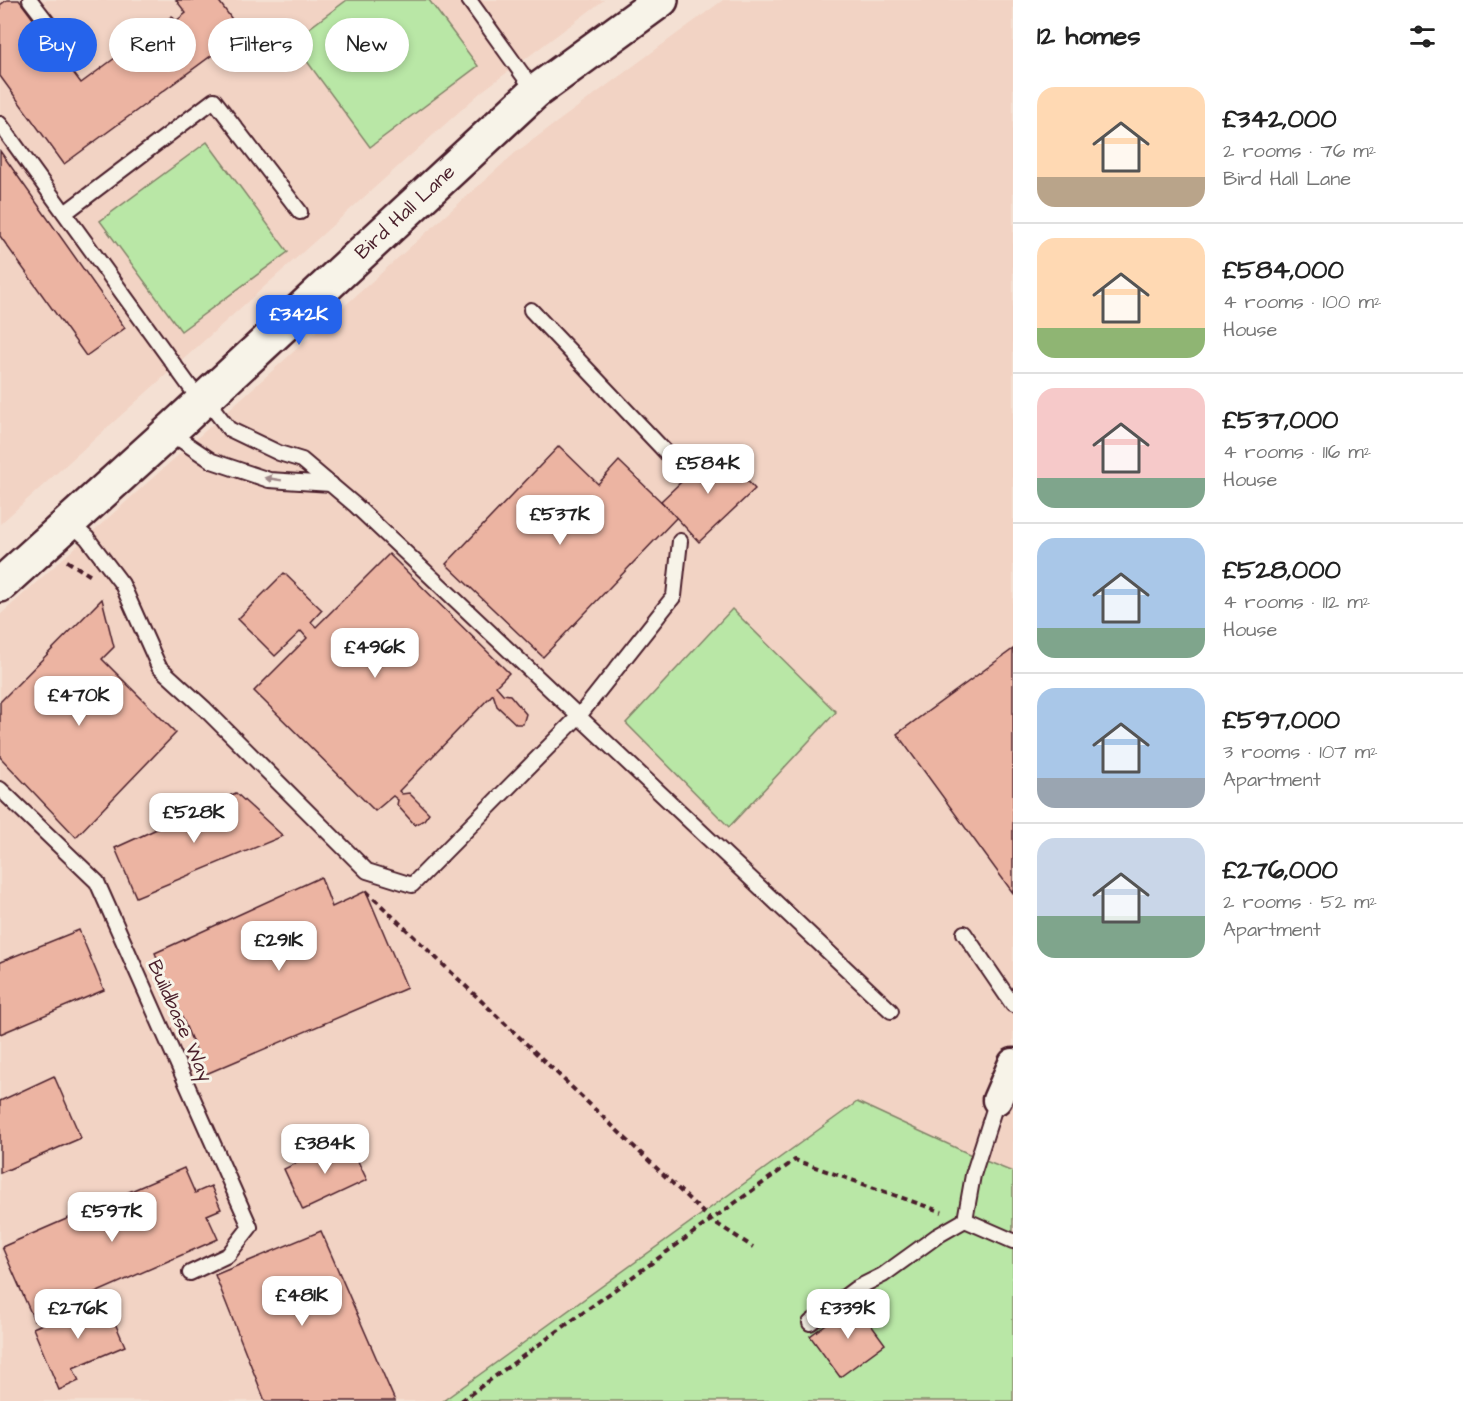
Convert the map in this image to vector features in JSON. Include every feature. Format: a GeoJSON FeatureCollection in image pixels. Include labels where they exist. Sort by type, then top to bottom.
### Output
{"type":"FeatureCollection","features":[{"type":"Feature","properties":{"kind":"street","name":"Bird Hall Lane"},"geometry":{"type":"LineString","coordinates":[[0,585],[169,432],[535,92],[661,0]]}},
{"type":"Feature","properties":{"kind":"street"},"geometry":{"type":"LineString","coordinates":[[997,1100],[1013,1063]]}},
{"type":"Feature","properties":{"kind":"lane"},"geometry":{"type":"LineString","coordinates":[[30,0],[44,18]]}},
{"type":"Feature","properties":{"kind":"lane"},"geometry":{"type":"LineString","coordinates":[[469,0],[535,92]]}},
{"type":"Feature","properties":{"kind":"lane"},"geometry":{"type":"LineString","coordinates":[[65,213],[214,100],[300,212]]}},
{"type":"Feature","properties":{"kind":"lane"},"geometry":{"type":"LineString","coordinates":[[0,124],[203,400],[229,429],[279,453],[302,460],[331,484],[891,1011]]}},
{"type":"Feature","properties":{"kind":"lane"},"geometry":{"type":"LineString","coordinates":[[531,310],[676,463]]}},
{"type":"Feature","properties":{"kind":"lane"},"geometry":{"type":"LineString","coordinates":[[169,432],[212,461],[269,480],[331,484]]}},
{"type":"Feature","properties":{"kind":"lane"},"geometry":{"type":"LineString","coordinates":[[69,522],[87,538],[122,584],[159,667],[205,709],[367,871],[412,885],[579,716],[674,596],[680,541]]}},
{"type":"Feature","properties":{"kind":"lane","name":"Buildbase Way"},"geometry":{"type":"LineString","coordinates":[[0,789],[97,882],[250,1227],[228,1255],[189,1273]]}},
{"type":"Feature","properties":{"kind":"lane"},"geometry":{"type":"LineString","coordinates":[[964,933],[1013,1005]]}},
{"type":"Feature","properties":{"kind":"lane"},"geometry":{"type":"LineString","coordinates":[[966,1220],[972,1175],[997,1100]]}},
{"type":"Feature","properties":{"kind":"lane"},"geometry":{"type":"LineString","coordinates":[[966,1220],[1013,1241]]}},
{"type":"Feature","properties":{"kind":"lane"},"geometry":{"type":"LineString","coordinates":[[810,1323],[855,1289],[882,1275],[937,1236],[966,1220]]}},
{"type":"Feature","properties":{"kind":"path"},"geometry":{"type":"LineString","coordinates":[[43,546],[93,578]]}},
{"type":"Feature","properties":{"kind":"path"},"geometry":{"type":"LineString","coordinates":[[365,890],[711,1220],[753,1247]]}},
{"type":"Feature","properties":{"kind":"path"},"geometry":{"type":"LineString","coordinates":[[461,1401],[795,1160],[966,1220]]}},
{"type":"Feature","properties":{"kind":"shaded area"},"geometry":{"type":"Polygon","coordinates":[[[0,0],[604,0],[481,92],[0,524],[0,0]]]}},
{"type":"Feature","properties":{"kind":"shaded area"},"geometry":{"type":"Polygon","coordinates":[[[723,0],[1013,0],[1013,1172],[857,1102],[443,1401],[0,1401],[0,615],[515,153],[723,0]]]}},
{"type":"Feature","properties":{"kind":"green space"},"geometry":{"type":"Polygon","coordinates":[[[347,0],[429,0],[478,66],[370,147],[313,70],[313,25],[347,0]]]}},
{"type":"Feature","properties":{"kind":"green space"},"geometry":{"type":"Polygon","coordinates":[[[207,142],[288,252],[181,331],[100,221],[207,142]]]}},
{"type":"Feature","properties":{"kind":"green space"},"geometry":{"type":"Polygon","coordinates":[[[732,609],[836,712],[729,827],[626,723],[732,609]]]}},
{"type":"Feature","properties":{"kind":"green space"},"geometry":{"type":"Polygon","coordinates":[[[857,1102],[1013,1172],[1013,1401],[443,1401],[857,1102]]]}},
{"type":"Feature","properties":{"kind":"building"},"geometry":{"type":"Polygon","coordinates":[[[7,0],[19,0],[32,18],[18,18],[18,72],[73,72],[81,83],[109,62],[109,72],[189,72],[64,164],[0,76],[0,5],[7,0]]]}},
{"type":"Feature","properties":{"kind":"building"},"geometry":{"type":"Polygon","coordinates":[[[176,0],[218,0],[231,18],[208,18],[208,58],[196,67],[196,18],[180,18],[186,13],[176,0]]]}},
{"type":"Feature","properties":{"kind":"building"},"geometry":{"type":"Polygon","coordinates":[[[0,151],[125,328],[86,356],[0,236],[0,151]]]}},
{"type":"Feature","properties":{"kind":"building"},"geometry":{"type":"Polygon","coordinates":[[[559,446],[598,484],[619,461],[677,517],[543,657],[446,564],[559,446]]]}},
{"type":"Feature","properties":{"kind":"building"},"geometry":{"type":"Polygon","coordinates":[[[717,448],[755,489],[699,542],[661,501],[717,448]]]}},
{"type":"Feature","properties":{"kind":"building"},"geometry":{"type":"Polygon","coordinates":[[[389,554],[509,673],[496,686],[503,694],[510,695],[526,714],[523,724],[516,724],[497,706],[493,694],[399,791],[402,794],[409,793],[429,813],[424,820],[415,825],[397,805],[398,800],[393,796],[375,811],[254,691],[307,638],[301,631],[275,656],[238,619],[284,573],[322,610],[311,622],[316,627],[389,554]]]}},
{"type":"Feature","properties":{"kind":"building"},"geometry":{"type":"Polygon","coordinates":[[[102,599],[114,647],[102,659],[176,733],[76,837],[0,757],[0,702],[102,599]]]}},
{"type":"Feature","properties":{"kind":"building"},"geometry":{"type":"Polygon","coordinates":[[[1013,649],[1013,893],[897,734],[1013,649]]]}},
{"type":"Feature","properties":{"kind":"building"},"geometry":{"type":"Polygon","coordinates":[[[236,793],[283,836],[136,897],[115,848],[236,793]]]}},
{"type":"Feature","properties":{"kind":"building"},"geometry":{"type":"Polygon","coordinates":[[[321,877],[332,907],[366,891],[407,988],[206,1074],[155,953],[321,877]]]}},
{"type":"Feature","properties":{"kind":"building"},"geometry":{"type":"Polygon","coordinates":[[[79,930],[104,990],[0,1034],[0,962],[79,930]]]}},
{"type":"Feature","properties":{"kind":"building"},"geometry":{"type":"Polygon","coordinates":[[[54,1076],[81,1138],[0,1173],[0,1101],[54,1076]]]}},
{"type":"Feature","properties":{"kind":"building"},"geometry":{"type":"Polygon","coordinates":[[[347,1139],[367,1180],[303,1210],[284,1169],[347,1139]]]}},
{"type":"Feature","properties":{"kind":"building"},"geometry":{"type":"Polygon","coordinates":[[[184,1168],[195,1193],[211,1186],[221,1209],[207,1215],[218,1239],[34,1320],[2,1247],[184,1168]]]}},
{"type":"Feature","properties":{"kind":"building"},"geometry":{"type":"Polygon","coordinates":[[[321,1231],[395,1401],[265,1401],[215,1275],[321,1231]]]}},
{"type":"Feature","properties":{"kind":"building"},"geometry":{"type":"Polygon","coordinates":[[[104,1298],[125,1346],[73,1368],[79,1381],[59,1390],[33,1328],[104,1298]]]}},
{"type":"Feature","properties":{"kind":"building"},"geometry":{"type":"Polygon","coordinates":[[[855,1303],[885,1344],[840,1377],[810,1336],[855,1303]]]}}]}
